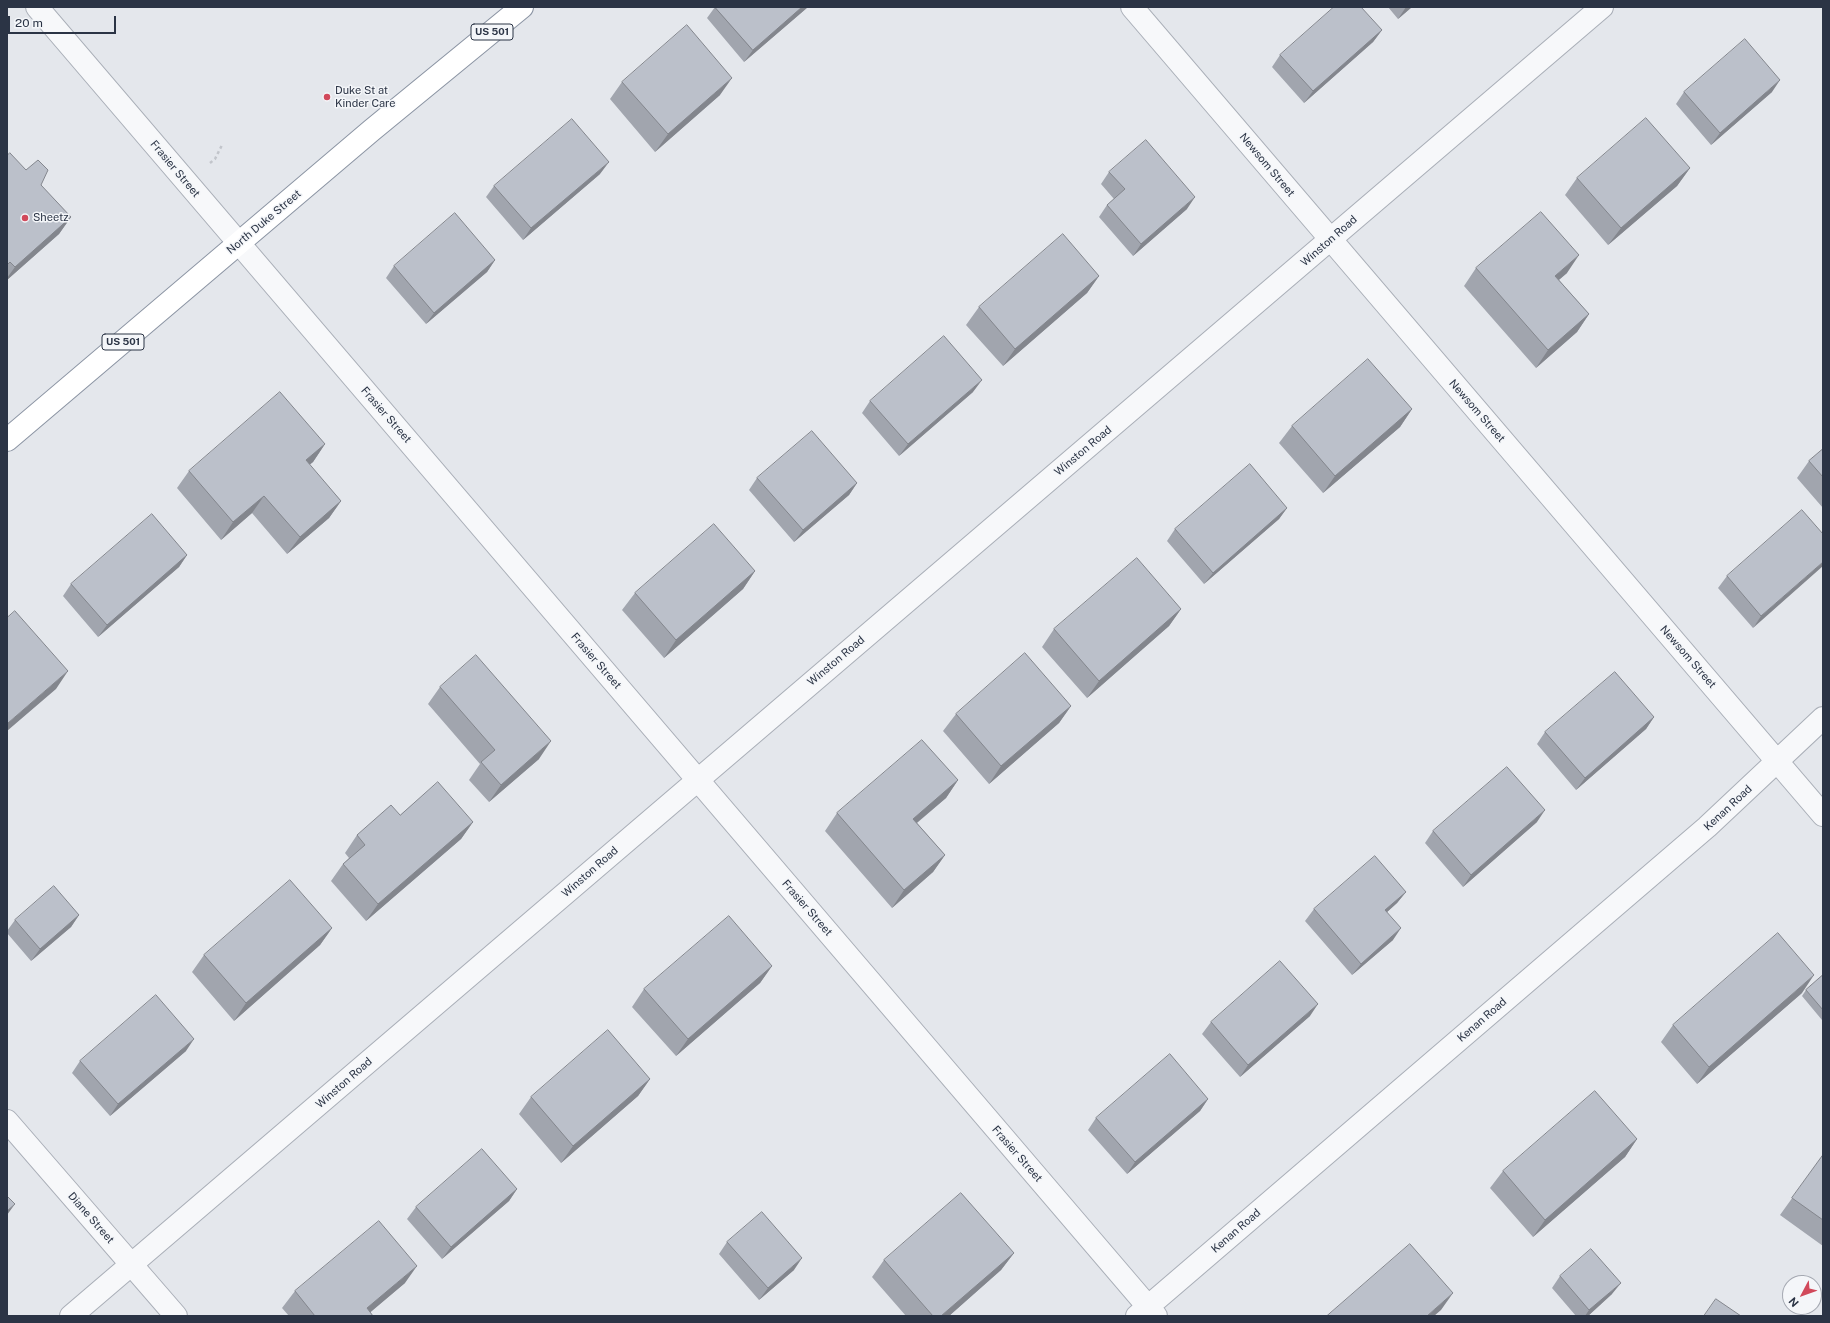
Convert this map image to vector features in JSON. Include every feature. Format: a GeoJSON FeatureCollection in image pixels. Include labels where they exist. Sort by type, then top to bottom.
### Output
{"type":"FeatureCollection","features":[{"type":"Feature","properties":{"kind":"highway","name":"North Duke Street"},"geometry":{"type":"LineString","coordinates":[[7,440],[372,130],[522,7]]}},
{"type":"Feature","properties":{"kind":"street","name":"Frasier Street"},"geometry":{"type":"LineString","coordinates":[[37,7],[698,780],[1147,1313]]}},
{"type":"Feature","properties":{"kind":"street","name":"Newsom Street"},"geometry":{"type":"LineString","coordinates":[[1132,7],[1823,815]]}},
{"type":"Feature","properties":{"kind":"street","name":"Winston Road"},"geometry":{"type":"LineString","coordinates":[[71,1316],[1602,7]]}},
{"type":"Feature","properties":{"kind":"street","name":"Kenan Road"},"geometry":{"type":"LineString","coordinates":[[1147,1313],[1707,827],[1778,762],[1823,718]]}},
{"type":"Feature","properties":{"kind":"street","name":"Diane Street"},"geometry":{"type":"LineString","coordinates":[[7,1121],[176,1316]]}},
{"type":"Feature","properties":{"kind":"building"},"geometry":{"type":"Polygon","coordinates":[[[715,7],[802,7],[753,50],[715,7]]]}},
{"type":"Feature","properties":{"kind":"building"},"geometry":{"type":"Polygon","coordinates":[[[1334,7],[1361,7],[1382,30],[1313,91],[1280,55],[1334,7]]]}},
{"type":"Feature","properties":{"kind":"building"},"geometry":{"type":"Polygon","coordinates":[[[687,25],[732,78],[668,134],[622,82],[687,25]]]}},
{"type":"Feature","properties":{"kind":"building"},"geometry":{"type":"Polygon","coordinates":[[[1745,39],[1780,80],[1720,133],[1684,92],[1745,39]]]}},
{"type":"Feature","properties":{"kind":"building"},"geometry":{"type":"Polygon","coordinates":[[[1646,118],[1690,168],[1621,228],[1577,178],[1646,118]]]}},
{"type":"Feature","properties":{"kind":"building"},"geometry":{"type":"Polygon","coordinates":[[[572,119],[609,162],[531,228],[494,186],[572,119]]]}},
{"type":"Feature","properties":{"kind":"building"},"geometry":{"type":"Polygon","coordinates":[[[1146,140],[1195,197],[1141,244],[1107,205],[1125,189],[1109,172],[1146,140]]]}},
{"type":"Feature","properties":{"kind":"building","name":"Sheetz"},"geometry":{"type":"Polygon","coordinates":[[[10,153],[26,170],[38,160],[48,170],[41,185],[71,217],[15,267],[10,262],[7,265],[7,156],[10,153]]]}},
{"type":"Feature","properties":{"kind":"building"},"geometry":{"type":"Polygon","coordinates":[[[1541,212],[1579,255],[1555,276],[1589,314],[1548,350],[1476,268],[1541,212]]]}},
{"type":"Feature","properties":{"kind":"building"},"geometry":{"type":"Polygon","coordinates":[[[455,213],[495,260],[434,313],[394,266],[455,213]]]}},
{"type":"Feature","properties":{"kind":"building"},"geometry":{"type":"Polygon","coordinates":[[[1063,234],[1099,276],[1015,349],[979,307],[1063,234]]]}},
{"type":"Feature","properties":{"kind":"building"},"geometry":{"type":"Polygon","coordinates":[[[944,336],[982,380],[908,444],[870,401],[944,336]]]}},
{"type":"Feature","properties":{"kind":"building"},"geometry":{"type":"Polygon","coordinates":[[[1368,359],[1412,409],[1335,476],[1292,426],[1368,359]]]}},
{"type":"Feature","properties":{"kind":"building"},"geometry":{"type":"Polygon","coordinates":[[[280,392],[325,444],[306,460],[341,501],[300,537],[264,496],[233,522],[189,471],[280,392]]]}},
{"type":"Feature","properties":{"kind":"building"},"geometry":{"type":"Polygon","coordinates":[[[812,431],[857,483],[803,530],[757,478],[812,431]]]}},
{"type":"Feature","properties":{"kind":"building"},"geometry":{"type":"Polygon","coordinates":[[[1823,449],[1823,477],[1809,461],[1823,449]]]}},
{"type":"Feature","properties":{"kind":"building"},"geometry":{"type":"Polygon","coordinates":[[[1250,464],[1287,508],[1213,573],[1175,529],[1250,464]]]}},
{"type":"Feature","properties":{"kind":"building"},"geometry":{"type":"Polygon","coordinates":[[[1802,510],[1823,534],[1823,562],[1761,616],[1727,576],[1802,510]]]}},
{"type":"Feature","properties":{"kind":"building"},"geometry":{"type":"Polygon","coordinates":[[[152,514],[187,555],[107,625],[71,584],[152,514]]]}},
{"type":"Feature","properties":{"kind":"building"},"geometry":{"type":"Polygon","coordinates":[[[714,524],[755,571],[676,640],[635,593],[714,524]]]}},
{"type":"Feature","properties":{"kind":"building"},"geometry":{"type":"Polygon","coordinates":[[[1137,558],[1181,609],[1099,681],[1054,629],[1137,558]]]}},
{"type":"Feature","properties":{"kind":"building"},"geometry":{"type":"Polygon","coordinates":[[[15,611],[68,671],[8,723],[7,618],[15,611]]]}},
{"type":"Feature","properties":{"kind":"building"},"geometry":{"type":"Polygon","coordinates":[[[1025,653],[1071,706],[1001,766],[956,714],[1025,653]]]}},
{"type":"Feature","properties":{"kind":"building"},"geometry":{"type":"Polygon","coordinates":[[[476,655],[551,741],[501,785],[481,762],[495,750],[440,687],[476,655]]]}},
{"type":"Feature","properties":{"kind":"building"},"geometry":{"type":"Polygon","coordinates":[[[1615,672],[1654,717],[1585,778],[1545,732],[1615,672]]]}},
{"type":"Feature","properties":{"kind":"building"},"geometry":{"type":"Polygon","coordinates":[[[922,740],[958,780],[913,819],[945,855],[904,890],[837,813],[922,740]]]}},
{"type":"Feature","properties":{"kind":"building"},"geometry":{"type":"Polygon","coordinates":[[[1507,767],[1545,810],[1471,875],[1433,831],[1507,767]]]}},
{"type":"Feature","properties":{"kind":"building"},"geometry":{"type":"Polygon","coordinates":[[[438,782],[473,822],[378,904],[343,864],[365,845],[357,835],[391,805],[400,815],[438,782]]]}},
{"type":"Feature","properties":{"kind":"building"},"geometry":{"type":"Polygon","coordinates":[[[1375,856],[1406,892],[1385,910],[1401,928],[1361,964],[1314,909],[1375,856]]]}},
{"type":"Feature","properties":{"kind":"building"},"geometry":{"type":"Polygon","coordinates":[[[290,880],[332,928],[246,1003],[204,955],[290,880]]]}},
{"type":"Feature","properties":{"kind":"building"},"geometry":{"type":"Polygon","coordinates":[[[54,886],[79,915],[40,949],[15,920],[54,886]]]}},
{"type":"Feature","properties":{"kind":"building"},"geometry":{"type":"Polygon","coordinates":[[[729,916],[772,966],[688,1039],[644,989],[729,916]]]}},
{"type":"Feature","properties":{"kind":"building"},"geometry":{"type":"Polygon","coordinates":[[[1778,933],[1814,975],[1709,1067],[1673,1025],[1778,933]]]}},
{"type":"Feature","properties":{"kind":"building"},"geometry":{"type":"Polygon","coordinates":[[[1280,961],[1318,1004],[1248,1065],[1211,1022],[1280,961]]]}},
{"type":"Feature","properties":{"kind":"building"},"geometry":{"type":"Polygon","coordinates":[[[1823,975],[1823,1010],[1806,990],[1823,975]]]}},
{"type":"Feature","properties":{"kind":"building"},"geometry":{"type":"Polygon","coordinates":[[[156,995],[194,1039],[118,1104],[80,1061],[156,995]]]}},
{"type":"Feature","properties":{"kind":"building"},"geometry":{"type":"Polygon","coordinates":[[[608,1030],[650,1079],[573,1146],[531,1097],[608,1030]]]}},
{"type":"Feature","properties":{"kind":"building"},"geometry":{"type":"Polygon","coordinates":[[[1170,1054],[1208,1099],[1135,1162],[1096,1118],[1170,1054]]]}},
{"type":"Feature","properties":{"kind":"building"},"geometry":{"type":"Polygon","coordinates":[[[1595,1091],[1637,1139],[1545,1220],[1503,1171],[1595,1091]]]}},
{"type":"Feature","properties":{"kind":"building"},"geometry":{"type":"Polygon","coordinates":[[[482,1149],[517,1189],[451,1247],[416,1207],[482,1149]]]}},
{"type":"Feature","properties":{"kind":"building"},"geometry":{"type":"Polygon","coordinates":[[[1823,1155],[1823,1220],[1792,1198],[1823,1155]]]}},
{"type":"Feature","properties":{"kind":"building"},"geometry":{"type":"Polygon","coordinates":[[[961,1193],[1014,1253],[941,1316],[933,1316],[884,1260],[961,1193]]]}},
{"type":"Feature","properties":{"kind":"building"},"geometry":{"type":"Polygon","coordinates":[[[7,1196],[15,1204],[7,1211],[7,1196]]]}},
{"type":"Feature","properties":{"kind":"building"},"geometry":{"type":"Polygon","coordinates":[[[762,1212],[802,1258],[768,1288],[727,1242],[762,1212]]]}},
{"type":"Feature","properties":{"kind":"building"},"geometry":{"type":"Polygon","coordinates":[[[379,1221],[417,1266],[367,1308],[373,1316],[315,1316],[295,1291],[379,1221]]]}},
{"type":"Feature","properties":{"kind":"building"},"geometry":{"type":"Polygon","coordinates":[[[1410,1244],[1453,1293],[1427,1316],[1327,1316],[1410,1244]]]}},
{"type":"Feature","properties":{"kind":"building"},"geometry":{"type":"Polygon","coordinates":[[[1591,1249],[1621,1283],[1589,1310],[1560,1276],[1591,1249]]]}},
{"type":"Feature","properties":{"kind":"building"},"geometry":{"type":"Polygon","coordinates":[[[1716,1299],[1741,1316],[1704,1316],[1716,1299]]]}},
{"type":"Feature","properties":{"kind":"place","name":"Duke St at Kinder Care"},"geometry":{"type":"Point","coordinates":[327,97]}},
{"type":"Feature","properties":{"kind":"place","name":"Sheetz"},"geometry":{"type":"Point","coordinates":[25,218]}}]}
